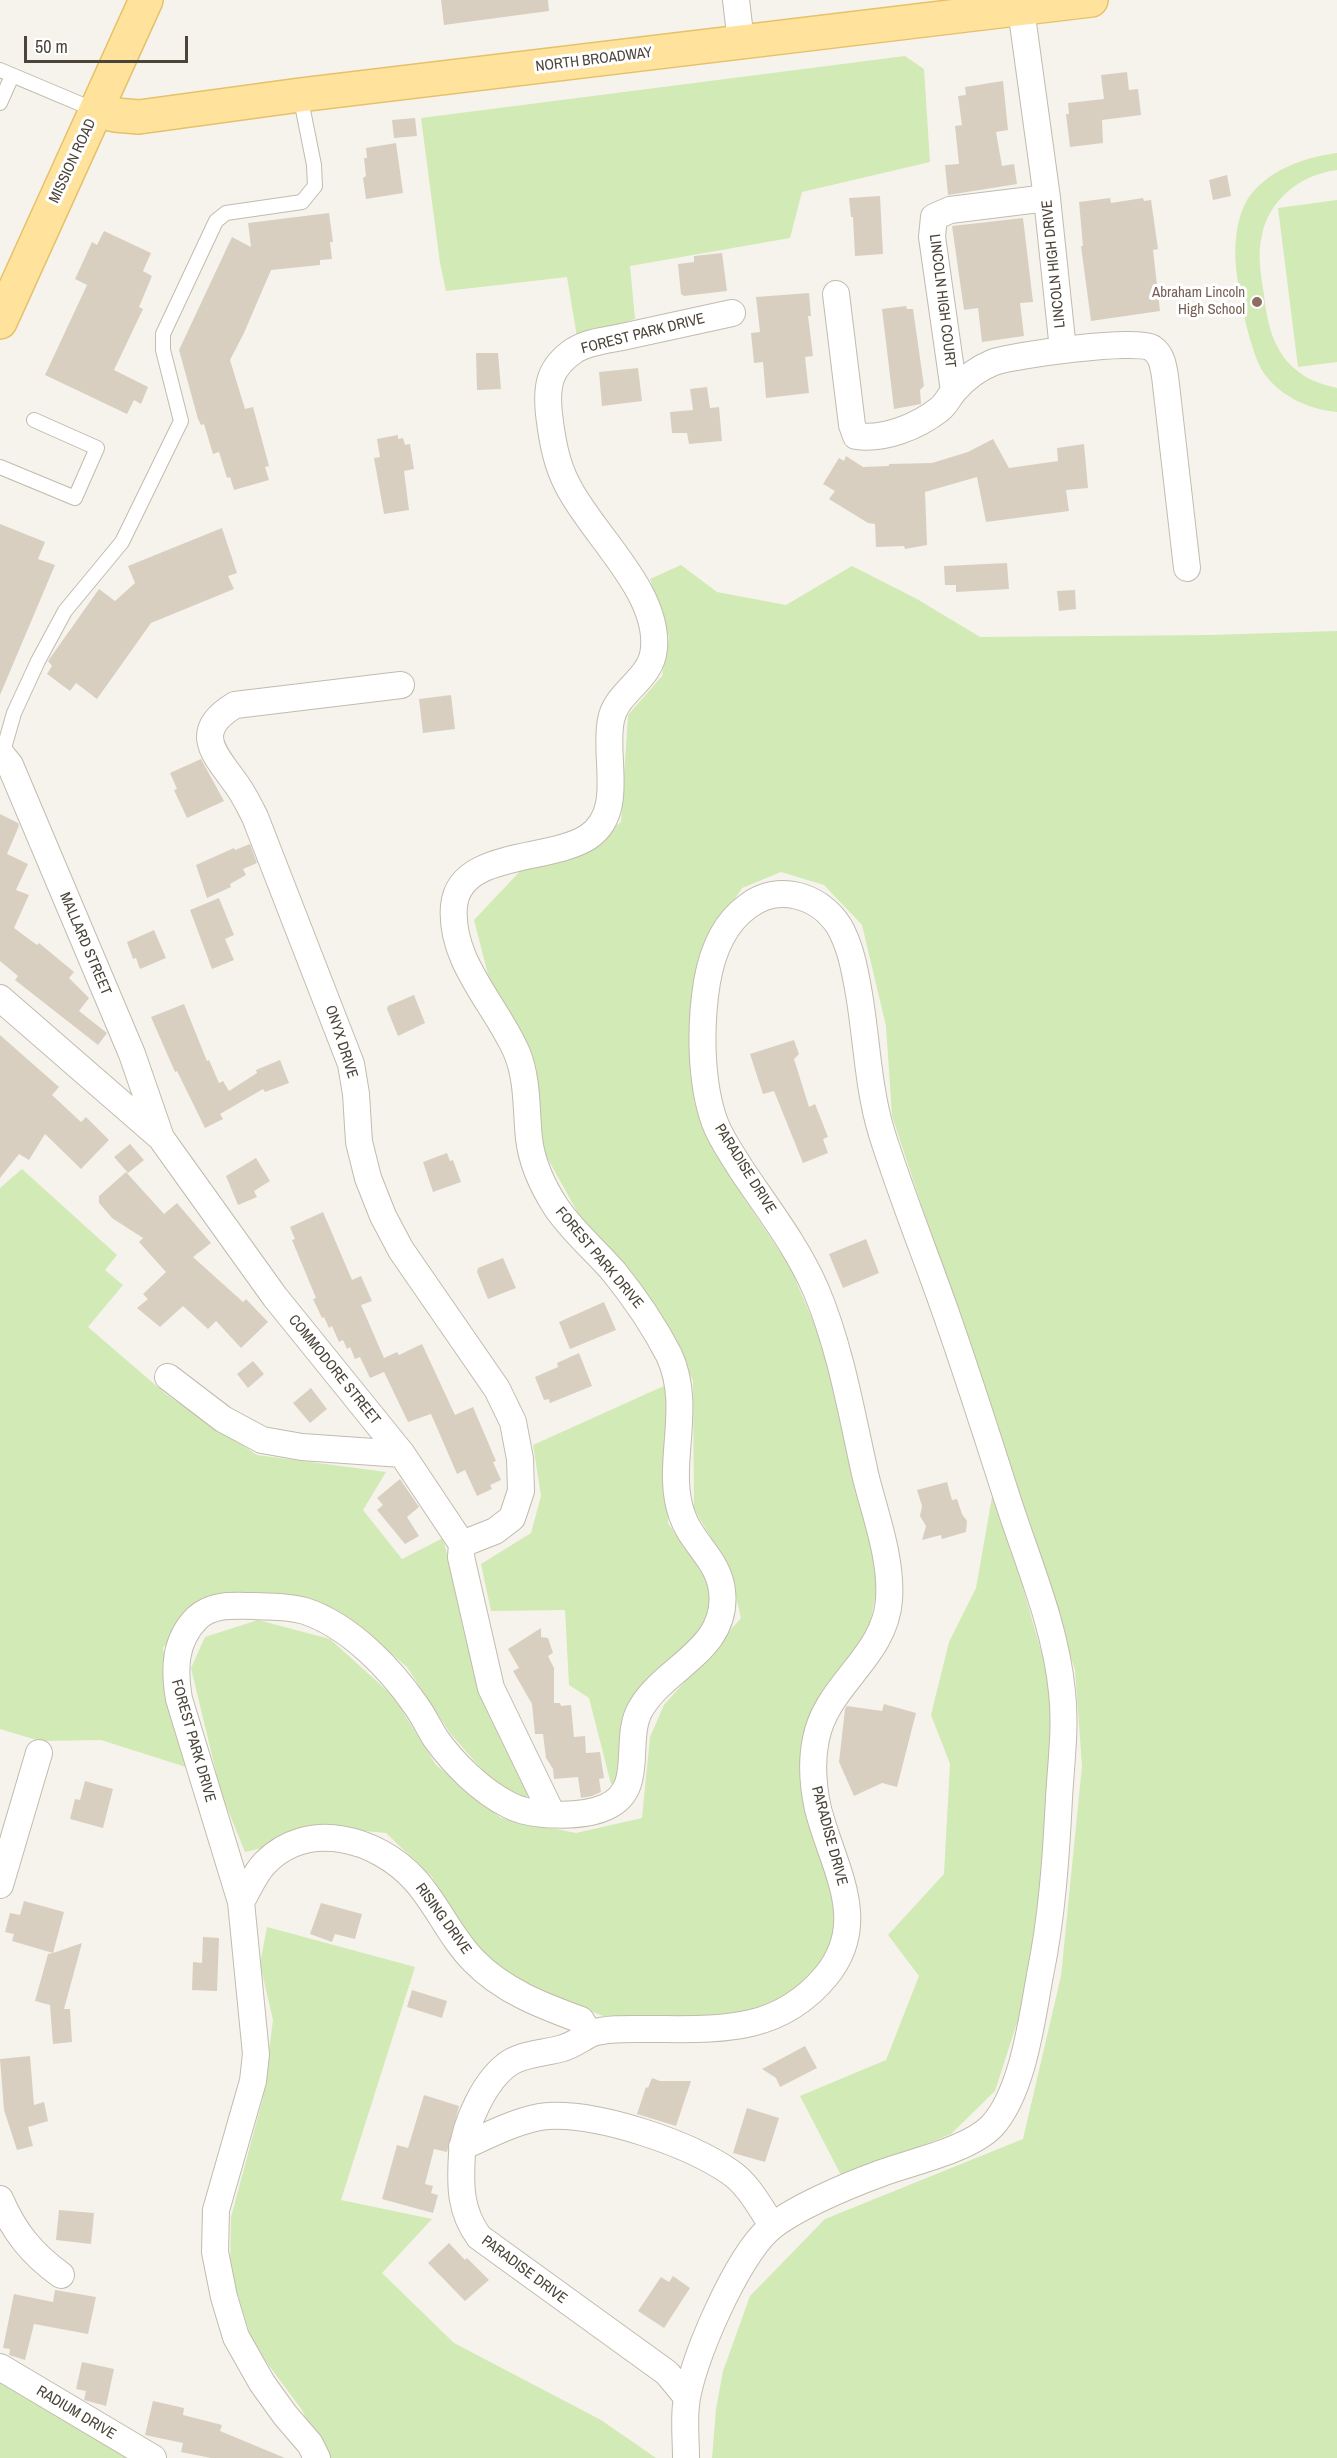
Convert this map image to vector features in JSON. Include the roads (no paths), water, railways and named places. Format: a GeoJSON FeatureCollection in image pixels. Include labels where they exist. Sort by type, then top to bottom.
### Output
{"type":"FeatureCollection","features":[{"type":"Feature","properties":{"kind":"main road","name":"MISSION ROAD"},"geometry":{"type":"LineString","coordinates":[[0,322],[146,0]]}},
{"type":"Feature","properties":{"kind":"main road","name":"NORTH BROADWAY"},"geometry":{"type":"LineString","coordinates":[[97,111],[139,117],[300,95],[1091,0]]}},
{"type":"Feature","properties":{"kind":"street"},"geometry":{"type":"LineString","coordinates":[[736,0],[741,42]]}},
{"type":"Feature","properties":{"kind":"street","name":"LINCOLN HIGH DRIVE"},"geometry":{"type":"LineString","coordinates":[[1022,9],[1047,198],[1063,350],[1131,345],[1151,347],[1161,357],[1187,568]]}},
{"type":"Feature","properties":{"kind":"street","name":"LINCOLN HIGH COURT"},"geometry":{"type":"LineString","coordinates":[[954,391],[932,237],[934,218],[950,210],[1047,198]]}},
{"type":"Feature","properties":{"kind":"street"},"geometry":{"type":"LineString","coordinates":[[836,294],[852,425],[856,436],[872,438],[912,426],[942,408],[954,391],[972,374],[996,362],[1063,350]]}},
{"type":"Feature","properties":{"kind":"street","name":"FOREST PARK DRIVE"},"geometry":{"type":"LineString","coordinates":[[316,2458],[310,2444],[262,2383],[236,2337],[224,2297],[215,2252],[216,2210],[253,2081],[256,2054],[241,1902],[179,1699],[174,1673],[179,1648],[189,1628],[201,1613],[222,1605],[284,1607],[305,1611],[359,1642],[390,1671],[437,1741],[458,1765],[487,1791],[514,1809],[552,1814],[580,1814],[602,1810],[618,1801],[630,1783],[633,1722],[645,1700],[712,1637],[722,1613],[722,1587],[715,1566],[686,1525],[681,1513],[678,1494],[680,1407],[678,1381],[669,1357],[644,1312],[614,1273],[560,1213],[540,1180],[530,1147],[524,1075],[516,1052],[472,975],[458,944],[453,920],[454,897],[464,879],[484,867],[565,847],[591,836],[605,819],[610,794],[610,716],[624,695],[645,675],[654,654],[654,623],[630,575],[568,489],[558,464],[547,394],[555,367],[580,346],[732,313]]}},
{"type":"Feature","properties":{"kind":"street","name":"ONYX DRIVE"},"geometry":{"type":"LineString","coordinates":[[401,685],[235,705],[220,714],[211,729],[212,746],[217,761],[238,787],[255,817],[336,1021],[351,1064],[356,1094],[359,1142],[368,1178],[383,1216],[401,1250],[497,1389],[513,1422],[520,1459],[521,1491],[512,1518],[495,1531],[462,1544]]}},
{"type":"Feature","properties":{"kind":"street","name":"MALLARD STREET"},"geometry":{"type":"LineString","coordinates":[[1,756],[10,765],[132,1054],[161,1138]]}},
{"type":"Feature","properties":{"kind":"street","name":"PARADISE DRIVE"},"geometry":{"type":"LineString","coordinates":[[686,2396],[667,2373],[479,2237],[463,2215],[462,2147],[473,2110],[489,2085],[509,2063],[574,2046],[589,2034],[636,2029],[720,2029],[755,2023],[793,2008],[819,1984],[837,1961],[848,1937],[848,1908],[818,1807],[812,1772],[816,1738],[824,1710],[878,1640],[887,1616],[890,1592],[885,1549],[837,1352],[814,1286],[777,1221],[727,1148],[712,1117],[701,1045],[703,1008],[710,968],[719,942],[733,919],[754,900],[770,894],[791,894],[818,902],[838,925],[852,958],[864,1025],[872,1096],[882,1133],[945,1309],[1044,1607],[1059,1669],[1063,1698],[1063,1731],[1056,1862],[1046,1947],[1030,2029],[1014,2089],[989,2130],[939,2156],[885,2172],[839,2190],[772,2225]]}},
{"type":"Feature","properties":{"kind":"street","name":"COMMODORE STREET"},"geometry":{"type":"LineString","coordinates":[[0,998],[161,1138],[275,1297],[402,1454],[462,1544],[461,1557],[491,1688],[552,1814]]}},
{"type":"Feature","properties":{"kind":"street"},"geometry":{"type":"LineString","coordinates":[[168,1377],[224,1419],[262,1440],[302,1447],[402,1454]]}},
{"type":"Feature","properties":{"kind":"street"},"geometry":{"type":"LineString","coordinates":[[0,1885],[39,1753]]}},
{"type":"Feature","properties":{"kind":"street","name":"RISING DRIVE"},"geometry":{"type":"LineString","coordinates":[[241,1902],[264,1864],[287,1846],[312,1838],[339,1838],[366,1846],[392,1858],[415,1880],[474,1961],[508,1989],[581,2020],[589,2034]]}},
{"type":"Feature","properties":{"kind":"street"},"geometry":{"type":"LineString","coordinates":[[462,2147],[510,2127],[548,2116],[602,2122],[643,2133],[690,2150],[731,2172],[752,2195],[772,2225],[756,2244],[720,2302],[686,2396],[686,2458]]}},
{"type":"Feature","properties":{"kind":"street"},"geometry":{"type":"LineString","coordinates":[[0,2199],[21,2240],[39,2259],[61,2275]]}},
{"type":"Feature","properties":{"kind":"street","name":"RADIUM DRIVE"},"geometry":{"type":"LineString","coordinates":[[0,2367],[153,2458]]}},
{"type":"Feature","properties":{"kind":"lane"},"geometry":{"type":"LineString","coordinates":[[0,103],[6,73],[97,111]]}},
{"type":"Feature","properties":{"kind":"lane"},"geometry":{"type":"LineString","coordinates":[[1,756],[14,713],[38,661],[65,611],[122,542],[181,421],[163,350],[163,334],[216,221],[226,213],[302,202],[315,186],[314,165],[300,95]]}},
{"type":"Feature","properties":{"kind":"lane"},"geometry":{"type":"LineString","coordinates":[[0,467],[75,498],[97,448],[33,420]]}},
{"type":"Feature","properties":{"kind":"place","name":"Abraham Lincoln High School"},"geometry":{"type":"Point","coordinates":[1257,302]}}]}
